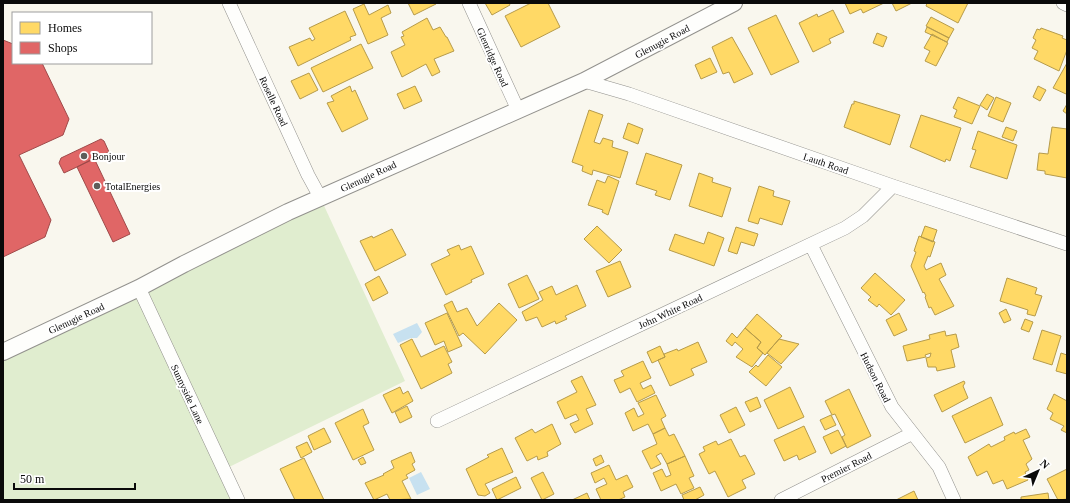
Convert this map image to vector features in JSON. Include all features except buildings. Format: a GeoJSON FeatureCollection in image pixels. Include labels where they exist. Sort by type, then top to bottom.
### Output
{"type":"FeatureCollection","features":[{"type":"Feature","properties":{"kind":"street","name":"Roselle Road"},"geometry":{"type":"LineString","coordinates":[[229,3],[308,175],[320,197]]}},
{"type":"Feature","properties":{"kind":"street","name":"Glenridge Road"},"geometry":{"type":"LineString","coordinates":[[469,3],[518,110]]}},
{"type":"Feature","properties":{"kind":"street","name":"Glenugie Road"},"geometry":{"type":"LineString","coordinates":[[3,352],[139,288],[184,264],[320,197],[584,81],[734,3]]}},
{"type":"Feature","properties":{"kind":"street","name":"Lauth Road"},"geometry":{"type":"LineString","coordinates":[[584,81],[629,94],[893,186],[1064,239]]}},
{"type":"Feature","properties":{"kind":"street","name":"John White Road"},"geometry":{"type":"LineString","coordinates":[[437,421],[845,228],[863,216],[893,186]]}},
{"type":"Feature","properties":{"kind":"street","name":"Hudson Road"},"geometry":{"type":"LineString","coordinates":[[811,245],[892,407],[911,434],[939,467],[954,500]]}},
{"type":"Feature","properties":{"kind":"street","name":"Sunnyside Lane"},"geometry":{"type":"LineString","coordinates":[[139,288],[238,500]]}},
{"type":"Feature","properties":{"kind":"street","name":"Premier Road"},"geometry":{"type":"LineString","coordinates":[[782,500],[911,434]]}},
{"type":"Feature","properties":{"kind":"green space"},"geometry":{"type":"Polygon","coordinates":[[[320,197],[405,381],[223,470],[237,500],[3,500],[3,351],[320,197]]]}},
{"type":"Feature","properties":{"kind":"water"},"geometry":{"type":"Polygon","coordinates":[[[417,323],[422,332],[417,338],[411,338],[398,343],[393,334],[417,323]]]}},
{"type":"Feature","properties":{"kind":"water"},"geometry":{"type":"Polygon","coordinates":[[[421,472],[430,489],[417,495],[409,478],[421,472]]]}},
{"type":"Feature","properties":{"kind":"place","name":"Bonjour"},"geometry":{"type":"Point","coordinates":[84,156]}},
{"type":"Feature","properties":{"kind":"place","name":"TotalEnergies"},"geometry":{"type":"Point","coordinates":[97,186]}}]}
